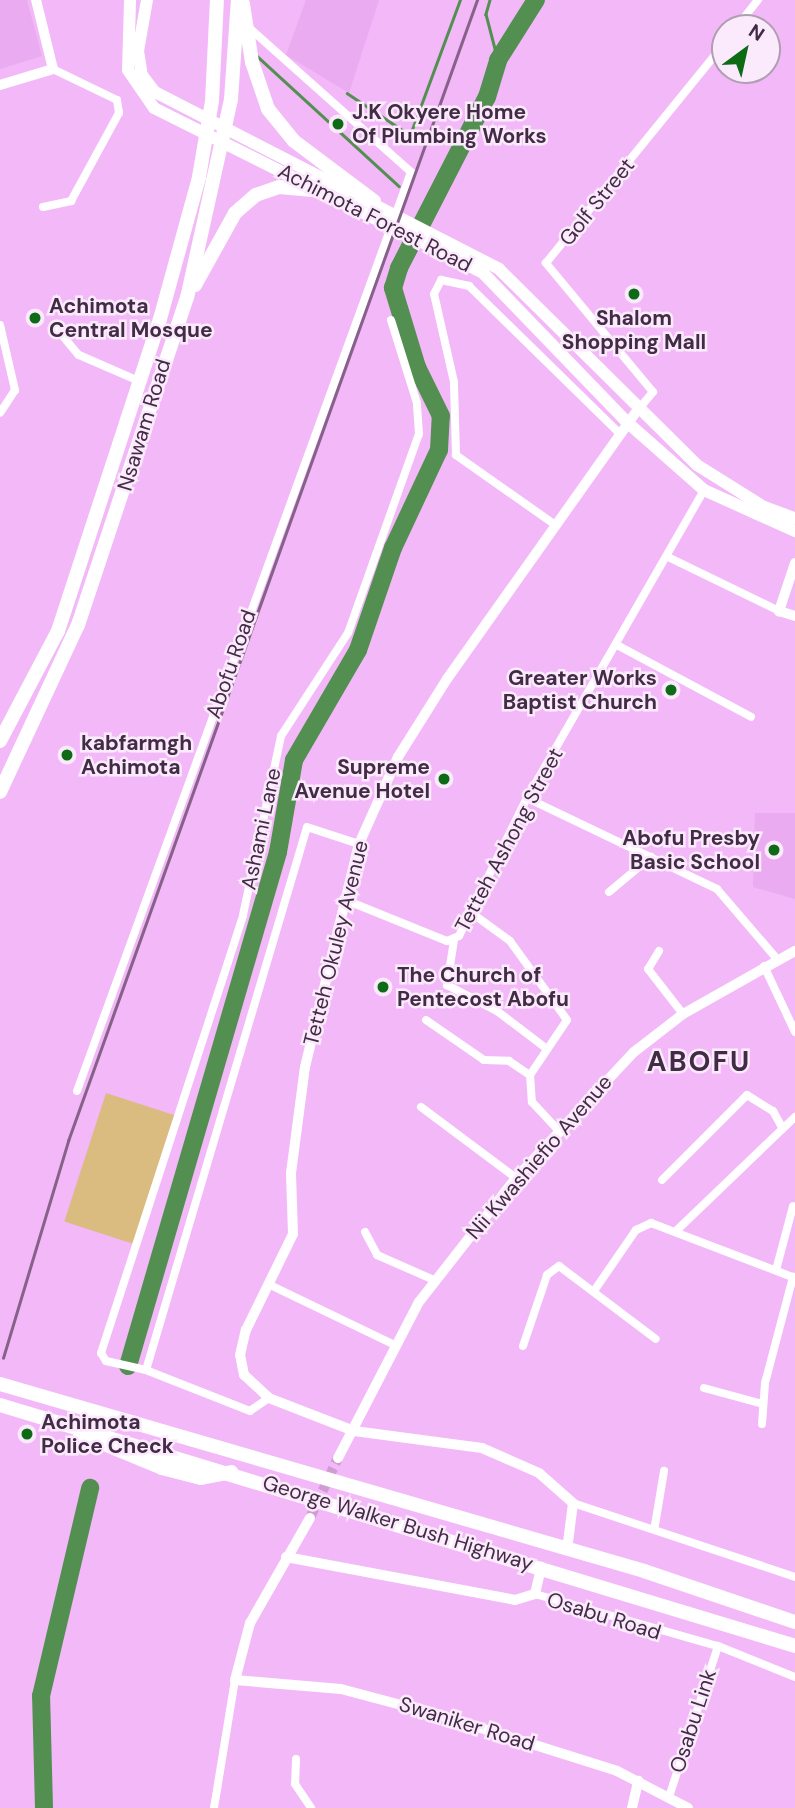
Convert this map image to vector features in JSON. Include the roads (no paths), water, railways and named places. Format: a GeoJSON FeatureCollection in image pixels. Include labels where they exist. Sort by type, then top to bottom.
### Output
{"type":"FeatureCollection","features":[{"type":"Feature","properties":{"kind":"highway"},"geometry":{"type":"LineString","coordinates":[[240,0],[257,84],[279,124],[374,201]]}},
{"type":"Feature","properties":{"kind":"highway","name":"Nsawam Road"},"geometry":{"type":"LineString","coordinates":[[0,792],[78,625],[187,299],[231,99],[240,0]]}},
{"type":"Feature","properties":{"kind":"highway","name":"Nsawam Road"},"geometry":{"type":"LineString","coordinates":[[0,741],[58,631],[141,382],[199,177],[212,101],[217,1]]}},
{"type":"Feature","properties":{"kind":"highway"},"geometry":{"type":"LineString","coordinates":[[187,299],[235,213],[256,195],[279,187],[324,191]]}},
{"type":"Feature","properties":{"kind":"highway"},"geometry":{"type":"LineString","coordinates":[[0,750],[15,756]]}},
{"type":"Feature","properties":{"kind":"highway","name":"George Walker Bush Highway"},"geometry":{"type":"LineString","coordinates":[[0,1384],[567,1550],[795,1622]]}},
{"type":"Feature","properties":{"kind":"highway","name":"George Walker Bush Highway"},"geometry":{"type":"LineString","coordinates":[[0,1405],[74,1428],[96,1444],[162,1468],[201,1478],[232,1472],[795,1646]]}},
{"type":"Feature","properties":{"kind":"main road","name":"Achimota Forest Road"},"geometry":{"type":"LineString","coordinates":[[130,0],[125,54],[133,83],[154,108],[193,120]]}},
{"type":"Feature","properties":{"kind":"main road","name":"Achimota Forest Road"},"geometry":{"type":"LineString","coordinates":[[147,0],[138,25],[142,75],[163,99],[193,120],[242,144],[374,201],[387,214]]}},
{"type":"Feature","properties":{"kind":"main road","name":"Achimota Forest Road"},"geometry":{"type":"LineString","coordinates":[[242,144],[324,191],[387,214],[499,269],[637,411],[724,485],[795,517]]}},
{"type":"Feature","properties":{"kind":"main road","name":"Achimota Forest Road"},"geometry":{"type":"LineString","coordinates":[[442,241],[500,288],[624,428],[704,490],[795,531]]}},
{"type":"Feature","properties":{"kind":"street"},"geometry":{"type":"LineString","coordinates":[[36,0],[53,69]]}},
{"type":"Feature","properties":{"kind":"street"},"geometry":{"type":"LineString","coordinates":[[747,14],[758,0]]}},
{"type":"Feature","properties":{"kind":"street","name":"Abofu Road"},"geometry":{"type":"LineString","coordinates":[[77,1091],[389,239],[409,166],[328,103],[247,26]]}},
{"type":"Feature","properties":{"kind":"street","name":"Golf Street"},"geometry":{"type":"LineString","coordinates":[[637,411],[653,392],[546,263],[711,60]]}},
{"type":"Feature","properties":{"kind":"street"},"geometry":{"type":"LineString","coordinates":[[0,85],[53,69],[117,100],[119,113],[71,201],[43,207]]}},
{"type":"Feature","properties":{"kind":"street"},"geometry":{"type":"LineString","coordinates":[[554,524],[468,467],[455,451],[454,382],[434,294],[446,277],[469,286],[624,428]]}},
{"type":"Feature","properties":{"kind":"street","name":"Ashami Lane"},"geometry":{"type":"LineString","coordinates":[[146,1370],[106,1361],[101,1353],[243,915],[281,736],[348,633],[419,434],[417,403],[391,320]]}},
{"type":"Feature","properties":{"kind":"street"},"geometry":{"type":"LineString","coordinates":[[0,325],[15,390],[0,413]]}},
{"type":"Feature","properties":{"kind":"street"},"geometry":{"type":"LineString","coordinates":[[56,328],[79,355],[141,382]]}},
{"type":"Feature","properties":{"kind":"street","name":"Tetteh Okuley Avenue"},"geometry":{"type":"LineString","coordinates":[[573,1503],[539,1473],[503,1455],[354,1431],[269,1398],[244,1375],[240,1355],[268,1284],[293,1234],[295,1133],[344,899],[359,844],[398,757],[554,524],[637,411]]}},
{"type":"Feature","properties":{"kind":"street","name":"Tetteh Ashong Street"},"geometry":{"type":"LineString","coordinates":[[344,899],[454,940],[473,914],[527,798],[668,557],[704,490]]}},
{"type":"Feature","properties":{"kind":"street"},"geometry":{"type":"LineString","coordinates":[[668,557],[779,611],[795,616]]}},
{"type":"Feature","properties":{"kind":"street"},"geometry":{"type":"LineString","coordinates":[[779,611],[795,563]]}},
{"type":"Feature","properties":{"kind":"street"},"geometry":{"type":"LineString","coordinates":[[617,645],[751,717]]}},
{"type":"Feature","properties":{"kind":"street"},"geometry":{"type":"LineString","coordinates":[[527,798],[717,889],[777,959]]}},
{"type":"Feature","properties":{"kind":"street"},"geometry":{"type":"LineString","coordinates":[[269,1398],[250,1411],[146,1370],[307,827],[359,844]]}},
{"type":"Feature","properties":{"kind":"street"},"geometry":{"type":"LineString","coordinates":[[609,892],[651,856]]}},
{"type":"Feature","properties":{"kind":"street"},"geometry":{"type":"LineString","coordinates":[[473,914],[510,941],[567,1020],[530,1075],[532,1102],[561,1133]]}},
{"type":"Feature","properties":{"kind":"street"},"geometry":{"type":"LineString","coordinates":[[454,940],[447,985],[497,1011],[547,1049]]}},
{"type":"Feature","properties":{"kind":"street"},"geometry":{"type":"LineString","coordinates":[[659,951],[648,969],[683,1014]]}},
{"type":"Feature","properties":{"kind":"street","name":"Nii Kwashiefio Avenue"},"geometry":{"type":"LineString","coordinates":[[338,1458],[434,1280],[516,1178],[634,1052],[683,1014],[764,966],[795,951]]}},
{"type":"Feature","properties":{"kind":"street"},"geometry":{"type":"LineString","coordinates":[[764,966],[795,1032]]}},
{"type":"Feature","properties":{"kind":"street"},"geometry":{"type":"LineString","coordinates":[[426,1020],[484,1060],[509,1061],[530,1075]]}},
{"type":"Feature","properties":{"kind":"street"},"geometry":{"type":"LineString","coordinates":[[662,1180],[747,1095],[773,1111],[782,1127]]}},
{"type":"Feature","properties":{"kind":"street"},"geometry":{"type":"LineString","coordinates":[[421,1107],[516,1178]]}},
{"type":"Feature","properties":{"kind":"street"},"geometry":{"type":"LineString","coordinates":[[675,1233],[795,1116]]}},
{"type":"Feature","properties":{"kind":"street"},"geometry":{"type":"LineString","coordinates":[[776,1270],[793,1206]]}},
{"type":"Feature","properties":{"kind":"street"},"geometry":{"type":"LineString","coordinates":[[594,1291],[643,1225],[675,1233],[794,1278],[763,1404],[762,1424]]}},
{"type":"Feature","properties":{"kind":"street"},"geometry":{"type":"LineString","coordinates":[[365,1232],[377,1255],[434,1280]]}},
{"type":"Feature","properties":{"kind":"street"},"geometry":{"type":"LineString","coordinates":[[523,1346],[552,1268],[563,1268],[656,1339]]}},
{"type":"Feature","properties":{"kind":"street"},"geometry":{"type":"LineString","coordinates":[[268,1284],[397,1346]]}},
{"type":"Feature","properties":{"kind":"street"},"geometry":{"type":"LineString","coordinates":[[704,1388],[763,1404]]}},
{"type":"Feature","properties":{"kind":"street"},"geometry":{"type":"LineString","coordinates":[[655,1525],[664,1471]]}},
{"type":"Feature","properties":{"kind":"street"},"geometry":{"type":"LineString","coordinates":[[567,1550],[573,1503],[655,1525],[795,1577]]}},
{"type":"Feature","properties":{"kind":"street"},"geometry":{"type":"LineString","coordinates":[[214,1808],[235,1680],[250,1623],[310,1518]]}},
{"type":"Feature","properties":{"kind":"street","name":"Osabu Road"},"geometry":{"type":"LineString","coordinates":[[286,1557],[515,1601],[534,1594],[718,1646],[795,1677]]}},
{"type":"Feature","properties":{"kind":"street"},"geometry":{"type":"LineString","coordinates":[[534,1594],[541,1567]]}},
{"type":"Feature","properties":{"kind":"street","name":"Osabu Link"},"geometry":{"type":"LineString","coordinates":[[669,1797],[718,1646]]}},
{"type":"Feature","properties":{"kind":"street","name":"Swaniker Road"},"geometry":{"type":"LineString","coordinates":[[235,1680],[383,1699],[638,1781],[688,1808]]}},
{"type":"Feature","properties":{"kind":"street"},"geometry":{"type":"LineString","coordinates":[[296,1759],[295,1784],[311,1808]]}},
{"type":"Feature","properties":{"kind":"street"},"geometry":{"type":"LineString","coordinates":[[632,1808],[638,1781]]}},
{"type":"Feature","properties":{"kind":"waterway"},"geometry":{"type":"LineString","coordinates":[[347,93],[410,135],[460,0]]}},
{"type":"Feature","properties":{"kind":"waterway"},"geometry":{"type":"LineString","coordinates":[[490,0],[486,14],[498,60]]}},
{"type":"Feature","properties":{"kind":"waterway"},"geometry":{"type":"LineString","coordinates":[[128,1366],[278,852],[294,760],[358,650],[393,548],[439,450],[441,416],[417,367],[393,288],[399,268],[487,97],[498,60],[536,0]]}},
{"type":"Feature","properties":{"kind":"waterway"},"geometry":{"type":"LineString","coordinates":[[256,55],[399,186]]}},
{"type":"Feature","properties":{"kind":"waterway"},"geometry":{"type":"LineString","coordinates":[[44,1808],[41,1696],[90,1488]]}},
{"type":"Feature","properties":{"kind":"tunnel"},"geometry":{"type":"LineString","coordinates":[[310,1518],[338,1458]]}},
{"type":"Feature","properties":{"kind":"railway"},"geometry":{"type":"LineString","coordinates":[[3,1358],[68,1141],[477,0]]}},
{"type":"Feature","properties":{"kind":"place","name":"J.K Okyere Home Of Plumbing Works"},"geometry":{"type":"Point","coordinates":[338,124]}},
{"type":"Feature","properties":{"kind":"place","name":"Shalom Shopping Mall"},"geometry":{"type":"Point","coordinates":[634,294]}},
{"type":"Feature","properties":{"kind":"place","name":"Achimota Central Mosque"},"geometry":{"type":"Point","coordinates":[35,318]}},
{"type":"Feature","properties":{"kind":"place","name":"Greater Works Baptist Church"},"geometry":{"type":"Point","coordinates":[671,690]}},
{"type":"Feature","properties":{"kind":"place","name":"kabfarmgh Achimota"},"geometry":{"type":"Point","coordinates":[67,755]}},
{"type":"Feature","properties":{"kind":"place","name":"Supreme Avenue Hotel"},"geometry":{"type":"Point","coordinates":[444,779]}},
{"type":"Feature","properties":{"kind":"place","name":"Abofu Presby Basic School"},"geometry":{"type":"Point","coordinates":[774,850]}},
{"type":"Feature","properties":{"kind":"place","name":"The Church of Pentecost Abofu"},"geometry":{"type":"Point","coordinates":[383,987]}},
{"type":"Feature","properties":{"kind":"place","name":"Achimota Police Check"},"geometry":{"type":"Point","coordinates":[27,1434]}},
{"type":"Feature","properties":{"kind":"district","name":"ABOFU"},"geometry":{"type":"Point","coordinates":[699,1062]}}]}
